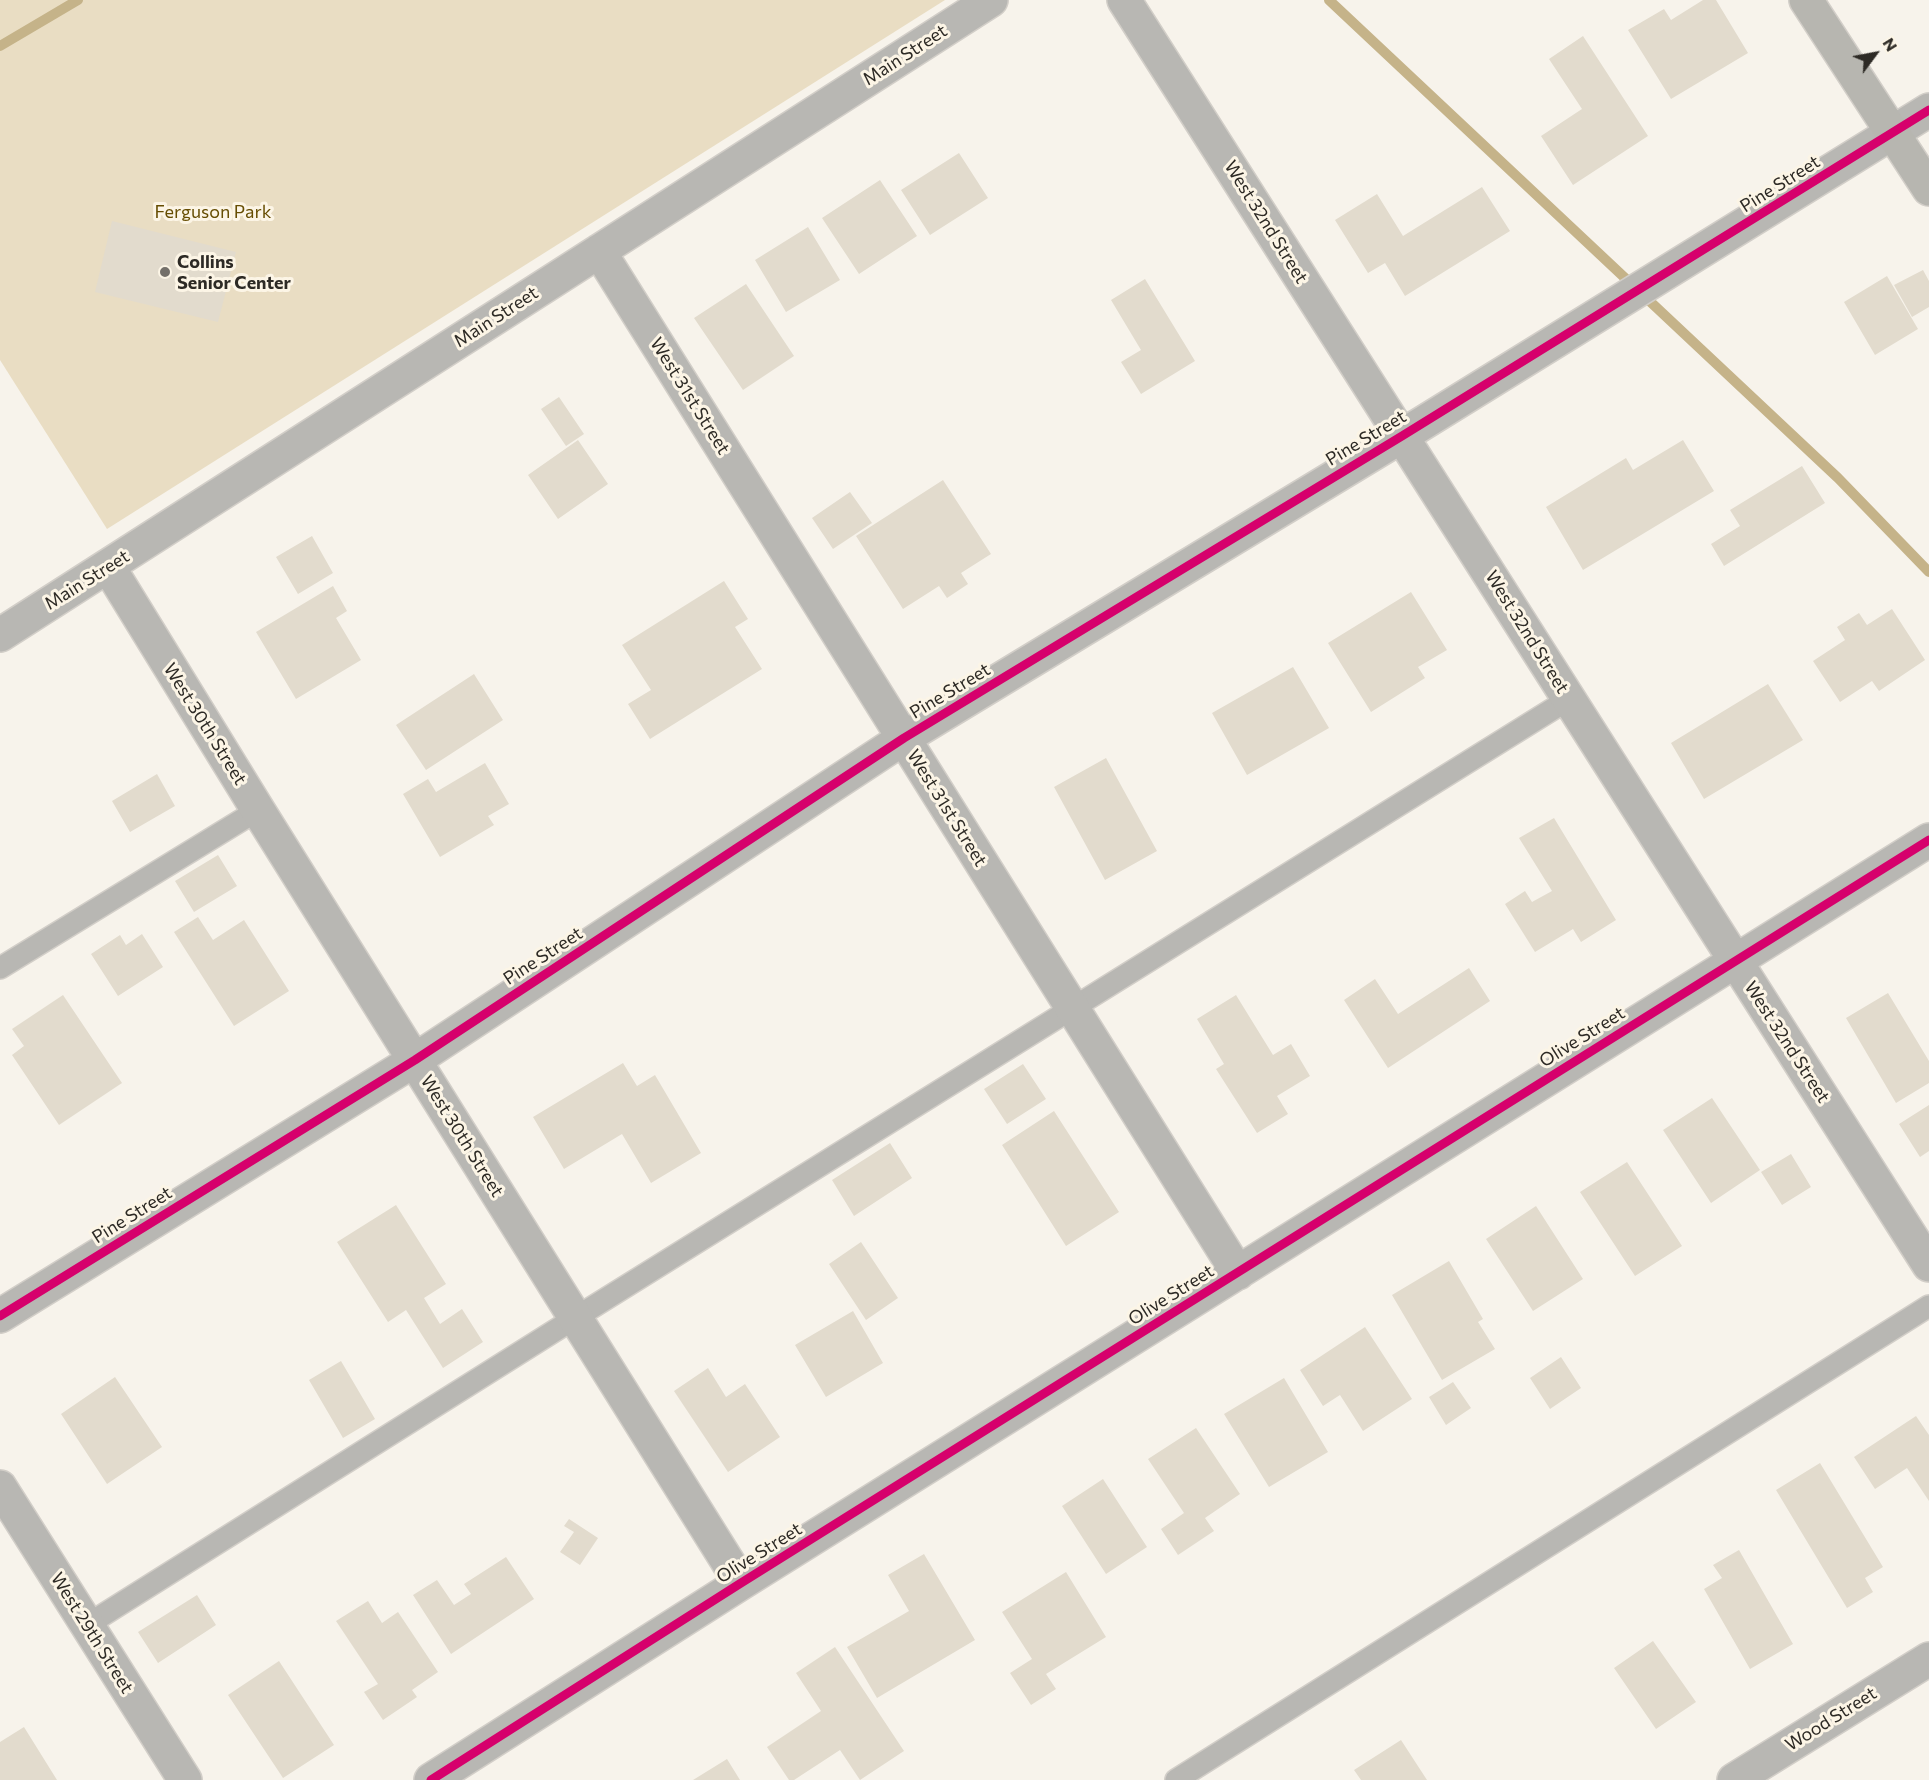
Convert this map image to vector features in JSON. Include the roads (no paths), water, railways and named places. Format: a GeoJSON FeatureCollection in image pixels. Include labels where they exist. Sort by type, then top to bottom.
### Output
{"type":"FeatureCollection","features":[{"type":"Feature","properties":{"kind":"street","name":"Main Street"},"geometry":{"type":"LineString","coordinates":[[0,635],[991,0]]}},
{"type":"Feature","properties":{"kind":"street","name":"West 32nd Street"},"geometry":{"type":"LineString","coordinates":[[1124,0],[1929,1264]]}},
{"type":"Feature","properties":{"kind":"street"},"geometry":{"type":"LineString","coordinates":[[1806,0],[1929,189]]}},
{"type":"Feature","properties":{"kind":"street","name":"Pine Street"},"geometry":{"type":"LineString","coordinates":[[0,1316],[415,1060],[903,738],[1402,436],[1929,110]]}},
{"type":"Feature","properties":{"kind":"street","name":"West 31st Street"},"geometry":{"type":"LineString","coordinates":[[599,251],[1238,1273]]}},
{"type":"Feature","properties":{"kind":"street","name":"West 30th Street"},"geometry":{"type":"LineString","coordinates":[[108,566],[741,1583]]}},
{"type":"Feature","properties":{"kind":"street","name":"Olive Street"},"geometry":{"type":"LineString","coordinates":[[431,1780],[741,1583],[1929,840]]}},
{"type":"Feature","properties":{"kind":"street","name":"West 29th Street"},"geometry":{"type":"LineString","coordinates":[[0,1487],[184,1780]]}},
{"type":"Feature","properties":{"kind":"street","name":"Wood Street"},"geometry":{"type":"LineString","coordinates":[[1734,1780],[1929,1659]]}},
{"type":"Feature","properties":{"kind":"lane"},"geometry":{"type":"LineString","coordinates":[[87,1625],[1569,699]]}},
{"type":"Feature","properties":{"kind":"lane"},"geometry":{"type":"LineString","coordinates":[[0,968],[258,810]]}},
{"type":"Feature","properties":{"kind":"lane"},"geometry":{"type":"LineString","coordinates":[[1176,1780],[1929,1306]]}},
{"type":"Feature","properties":{"kind":"waterway"},"geometry":{"type":"LineString","coordinates":[[0,46],[78,0]]}},
{"type":"Feature","properties":{"kind":"waterway"},"geometry":{"type":"LineString","coordinates":[[1329,0],[1838,478],[1929,572]]}},
{"type":"Feature","properties":{"kind":"place","name":"Collins Senior Center"},"geometry":{"type":"Point","coordinates":[165,272]}},
{"type":"Feature","properties":{"kind":"park label","name":"Ferguson Park"},"geometry":{"type":"Point","coordinates":[213,212]}}]}
